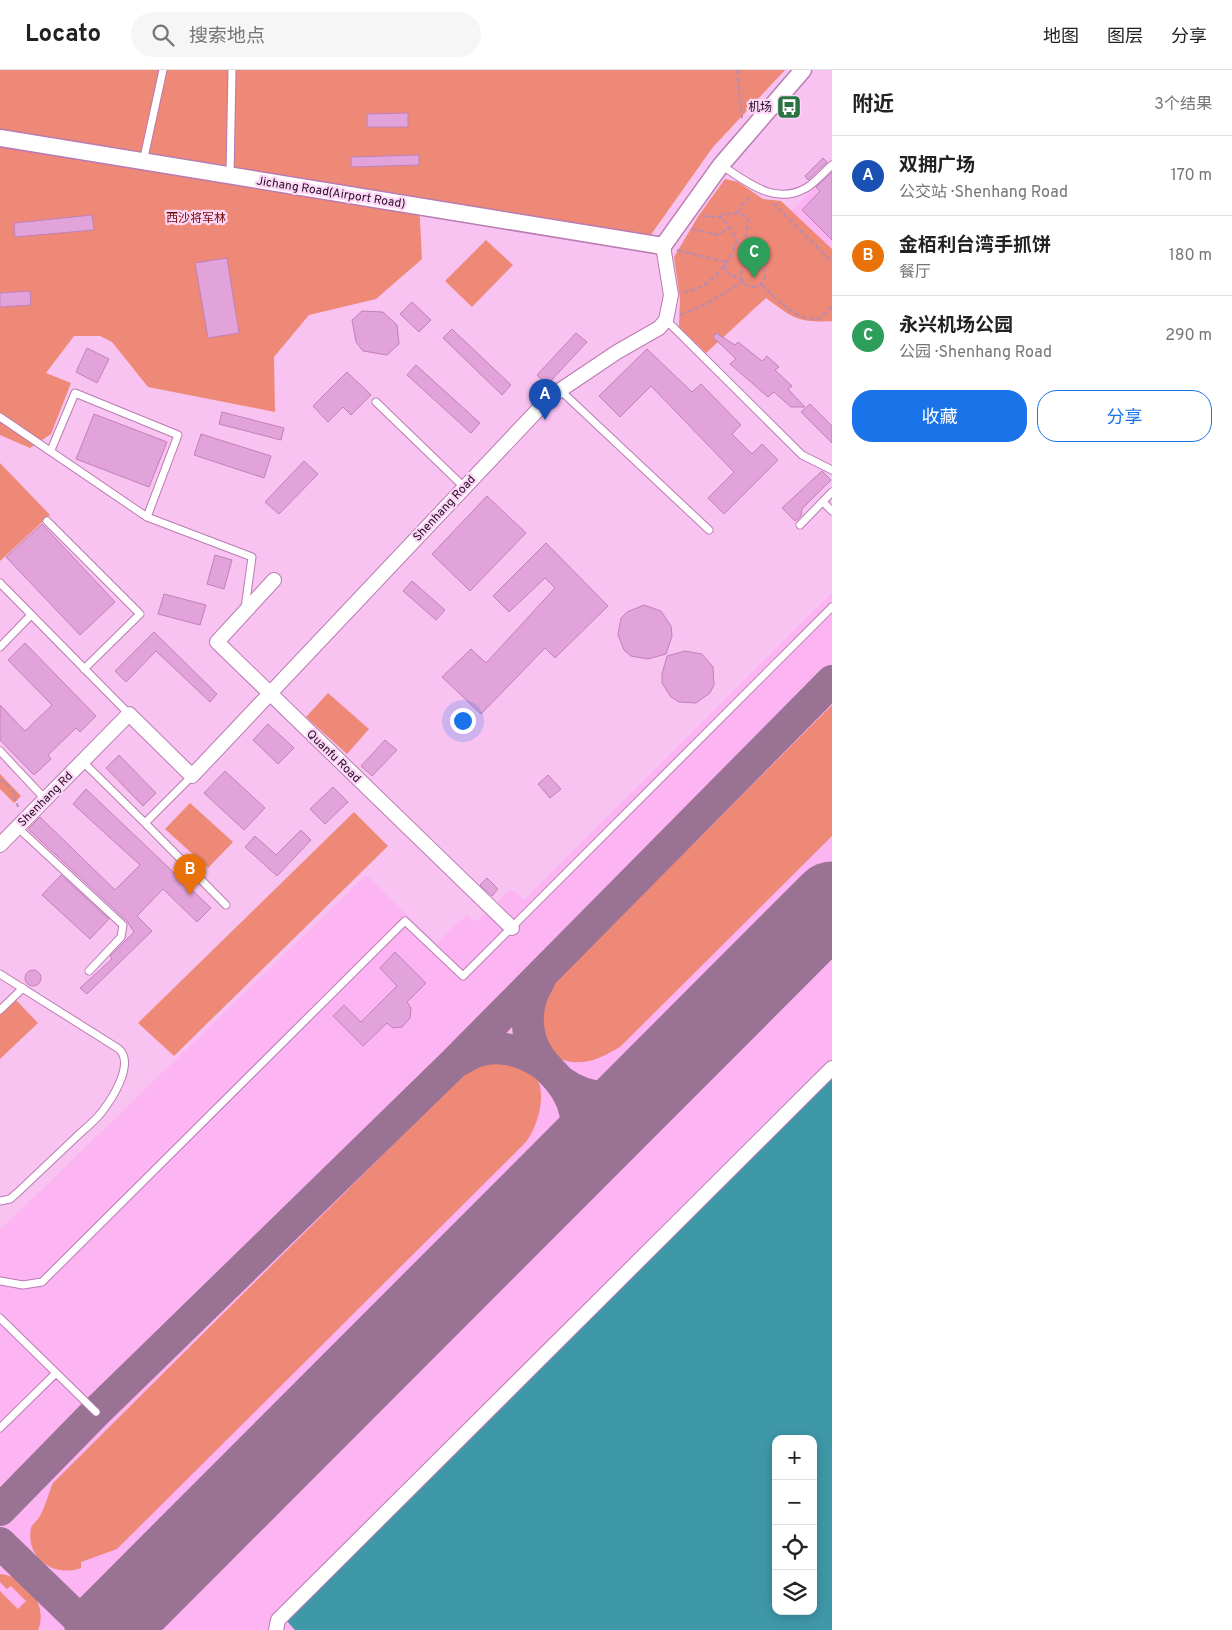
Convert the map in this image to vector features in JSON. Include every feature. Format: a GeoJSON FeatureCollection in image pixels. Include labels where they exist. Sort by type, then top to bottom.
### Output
{"type":"FeatureCollection","features":[{"type":"Feature","properties":{"kind":"street"},"geometry":{"type":"LineString","coordinates":[[666,320],[671,295],[663,246],[744,135],[803,70]]}},
{"type":"Feature","properties":{"kind":"street","name":"Jichang Road(Airport Road)"},"geometry":{"type":"LineString","coordinates":[[0,138],[663,246]]}},
{"type":"Feature","properties":{"kind":"street","name":"Shenhang Road"},"geometry":{"type":"LineString","coordinates":[[192,776],[559,389],[659,328],[666,320]]}},
{"type":"Feature","properties":{"kind":"street","name":"Quanfu Road"},"geometry":{"type":"LineString","coordinates":[[274,580],[217,642],[512,928]]}},
{"type":"Feature","properties":{"kind":"street"},"geometry":{"type":"LineString","coordinates":[[82,761],[129,714],[192,776]]}},
{"type":"Feature","properties":{"kind":"street","name":"Shenhang Rd"},"geometry":{"type":"LineString","coordinates":[[2,840],[82,761]]}},
{"type":"Feature","properties":{"kind":"street"},"geometry":{"type":"LineString","coordinates":[[276,1630],[278,1620],[832,1068]]}},
{"type":"Feature","properties":{"kind":"lane"},"geometry":{"type":"LineString","coordinates":[[143,162],[163,70]]}},
{"type":"Feature","properties":{"kind":"lane"},"geometry":{"type":"LineString","coordinates":[[230,175],[232,70]]}},
{"type":"Feature","properties":{"kind":"lane"},"geometry":{"type":"LineString","coordinates":[[721,165],[769,194],[787,195],[807,188],[832,164]]}},
{"type":"Feature","properties":{"kind":"lane"},"geometry":{"type":"LineString","coordinates":[[666,320],[802,455],[832,470]]}},
{"type":"Feature","properties":{"kind":"lane"},"geometry":{"type":"LineString","coordinates":[[559,389],[709,530]]}},
{"type":"Feature","properties":{"kind":"lane"},"geometry":{"type":"LineString","coordinates":[[51,450],[75,393],[178,436],[147,516]]}},
{"type":"Feature","properties":{"kind":"lane"},"geometry":{"type":"LineString","coordinates":[[376,402],[464,487]]}},
{"type":"Feature","properties":{"kind":"lane"},"geometry":{"type":"LineString","coordinates":[[0,417],[147,516],[252,557],[244,614]]}},
{"type":"Feature","properties":{"kind":"lane"},"geometry":{"type":"LineString","coordinates":[[800,524],[832,492]]}},
{"type":"Feature","properties":{"kind":"lane"},"geometry":{"type":"LineString","coordinates":[[823,502],[832,511]]}},
{"type":"Feature","properties":{"kind":"lane"},"geometry":{"type":"LineString","coordinates":[[47,520],[140,614],[84,669]]}},
{"type":"Feature","properties":{"kind":"lane"},"geometry":{"type":"LineString","coordinates":[[0,583],[129,714]]}},
{"type":"Feature","properties":{"kind":"lane"},"geometry":{"type":"LineString","coordinates":[[0,1281],[23,1285],[42,1282],[405,921],[462,976],[832,607]]}},
{"type":"Feature","properties":{"kind":"lane"},"geometry":{"type":"LineString","coordinates":[[0,647],[31,615]]}},
{"type":"Feature","properties":{"kind":"lane"},"geometry":{"type":"LineString","coordinates":[[0,751],[45,799]]}},
{"type":"Feature","properties":{"kind":"lane","name":"Shenhang Rd"},"geometry":{"type":"LineString","coordinates":[[82,761],[226,905]]}},
{"type":"Feature","properties":{"kind":"lane"},"geometry":{"type":"LineString","coordinates":[[145,823],[192,776]]}},
{"type":"Feature","properties":{"kind":"lane"},"geometry":{"type":"LineString","coordinates":[[22,822],[123,925],[121,937],[89,971]]}},
{"type":"Feature","properties":{"kind":"lane"},"geometry":{"type":"LineString","coordinates":[[0,974],[118,1049],[124,1054],[125,1060],[124,1069],[111,1098],[100,1114],[17,1193],[10,1199],[0,1200]]}},
{"type":"Feature","properties":{"kind":"lane"},"geometry":{"type":"LineString","coordinates":[[0,1010],[23,988]]}},
{"type":"Feature","properties":{"kind":"lane"},"geometry":{"type":"LineString","coordinates":[[0,1318],[96,1412]]}},
{"type":"Feature","properties":{"kind":"lane"},"geometry":{"type":"LineString","coordinates":[[0,1428],[56,1373]]}},
{"type":"Feature","properties":{"kind":"path"},"geometry":{"type":"LineString","coordinates":[[737,70],[744,135]]}},
{"type":"Feature","properties":{"kind":"path"},"geometry":{"type":"LineString","coordinates":[[738,213],[742,206],[759,189],[832,262]]}},
{"type":"Feature","properties":{"kind":"path"},"geometry":{"type":"LineString","coordinates":[[683,218],[721,217],[722,214],[738,213],[747,218],[745,242],[754,262]]}},
{"type":"Feature","properties":{"kind":"path"},"geometry":{"type":"LineString","coordinates":[[671,295],[705,284],[719,273],[736,242],[721,217]]}},
{"type":"Feature","properties":{"kind":"path"},"geometry":{"type":"LineString","coordinates":[[683,218],[718,235],[729,228]]}},
{"type":"Feature","properties":{"kind":"path"},"geometry":{"type":"LineString","coordinates":[[663,246],[726,262]]}},
{"type":"Feature","properties":{"kind":"path"},"geometry":{"type":"LineString","coordinates":[[726,262],[725,270],[729,274],[754,287],[761,284],[765,273],[762,265],[754,262],[743,267],[741,279]]}},
{"type":"Feature","properties":{"kind":"path"},"geometry":{"type":"LineString","coordinates":[[666,320],[702,306],[743,282]]}},
{"type":"Feature","properties":{"kind":"path"},"geometry":{"type":"LineString","coordinates":[[761,284],[792,313],[802,317],[818,320],[832,308]]}},
{"type":"Feature","properties":{"kind":"path"},"geometry":{"type":"LineString","coordinates":[[0,780],[11,788],[16,796],[22,822]]}},
{"type":"Feature","properties":{"kind":"shaded area"},"geometry":{"type":"Polygon","coordinates":[[[832,170],[832,249],[792,210],[832,170]]]}},
{"type":"Feature","properties":{"kind":"shaded area"},"geometry":{"type":"Polygon","coordinates":[[[832,593],[832,1077],[286,1620],[295,1630],[0,1630],[0,1230],[366,875],[436,943],[467,915],[475,922],[511,889],[524,900],[832,593]]]}},
{"type":"Feature","properties":{"kind":"shaded area"},"geometry":{"type":"Polygon","coordinates":[[[832,1077],[832,1630],[295,1630],[286,1620],[832,1077]]]}},
{"type":"Feature","properties":{"kind":"green space","name":"西沙将军林"},"geometry":{"type":"Polygon","coordinates":[[[0,70],[785,70],[713,147],[650,236],[419,200],[422,259],[376,299],[309,315],[274,357],[275,412],[148,387],[112,342],[100,336],[74,336],[46,373],[71,383],[51,434],[30,448],[0,435],[0,70]]]}},
{"type":"Feature","properties":{"kind":"green space"},"geometry":{"type":"Polygon","coordinates":[[[725,179],[738,182],[763,199],[781,201],[832,249],[832,321],[811,321],[796,318],[766,298],[706,353],[679,327],[680,299],[674,257],[699,215],[725,179]]]}},
{"type":"Feature","properties":{"kind":"green space"},"geometry":{"type":"Polygon","coordinates":[[[486,240],[513,265],[472,307],[445,281],[486,240]]]}},
{"type":"Feature","properties":{"kind":"green space"},"geometry":{"type":"Polygon","coordinates":[[[0,463],[50,515],[0,561],[0,463]]]}},
{"type":"Feature","properties":{"kind":"green space"},"geometry":{"type":"Polygon","coordinates":[[[328,693],[369,729],[347,754],[306,717],[328,693]]]}},
{"type":"Feature","properties":{"kind":"green space"},"geometry":{"type":"Polygon","coordinates":[[[832,705],[832,836],[621,1046],[608,1054],[586,1062],[571,1062],[553,1054],[546,1046],[542,1036],[541,1025],[545,1002],[554,983],[832,705]]]}},
{"type":"Feature","properties":{"kind":"green space"},"geometry":{"type":"Polygon","coordinates":[[[0,774],[21,796],[14,803],[0,789],[0,774]]]}},
{"type":"Feature","properties":{"kind":"green space"},"geometry":{"type":"Polygon","coordinates":[[[190,803],[233,842],[208,868],[165,829],[190,803]]]}},
{"type":"Feature","properties":{"kind":"green space"},"geometry":{"type":"Polygon","coordinates":[[[354,812],[388,846],[174,1056],[138,1023],[354,812]]]}},
{"type":"Feature","properties":{"kind":"green space"},"geometry":{"type":"Polygon","coordinates":[[[15,999],[38,1023],[0,1059],[0,1012],[15,999]]]}},
{"type":"Feature","properties":{"kind":"green space"},"geometry":{"type":"Polygon","coordinates":[[[492,1062],[520,1064],[530,1070],[537,1078],[541,1100],[536,1123],[526,1142],[117,1549],[81,1562],[81,1568],[71,1570],[52,1568],[44,1563],[37,1556],[33,1548],[30,1539],[31,1528],[43,1511],[53,1483],[462,1076],[492,1062]]]}},
{"type":"Feature","properties":{"kind":"green space"},"geometry":{"type":"Polygon","coordinates":[[[0,1574],[18,1580],[33,1593],[40,1611],[41,1620],[38,1630],[0,1630],[0,1591],[18,1609],[26,1601],[11,1586],[7,1589],[0,1582],[0,1574]]]}},
{"type":"Feature","properties":{"kind":"building"},"geometry":{"type":"Polygon","coordinates":[[[408,113],[408,127],[367,127],[367,114],[408,113]]]}},
{"type":"Feature","properties":{"kind":"building"},"geometry":{"type":"Polygon","coordinates":[[[419,155],[419,165],[351,167],[351,157],[419,155]]]}},
{"type":"Feature","properties":{"kind":"building"},"geometry":{"type":"Polygon","coordinates":[[[823,158],[827,162],[808,180],[805,176],[823,158]]]}},
{"type":"Feature","properties":{"kind":"building"},"geometry":{"type":"Polygon","coordinates":[[[832,172],[832,240],[802,210],[820,191],[816,187],[832,172]]]}},
{"type":"Feature","properties":{"kind":"building"},"geometry":{"type":"Polygon","coordinates":[[[92,215],[94,230],[15,237],[14,223],[92,215]]]}},
{"type":"Feature","properties":{"kind":"building"},"geometry":{"type":"Polygon","coordinates":[[[227,258],[239,333],[208,338],[195,263],[227,258]]]}},
{"type":"Feature","properties":{"kind":"building"},"geometry":{"type":"Polygon","coordinates":[[[30,291],[31,305],[0,307],[0,293],[30,291]]]}},
{"type":"Feature","properties":{"kind":"building"},"geometry":{"type":"Polygon","coordinates":[[[412,302],[431,320],[419,332],[400,314],[412,302]]]}},
{"type":"Feature","properties":{"kind":"building"},"geometry":{"type":"Polygon","coordinates":[[[362,311],[383,312],[397,325],[399,344],[387,355],[363,351],[356,342],[352,320],[362,311]]]}},
{"type":"Feature","properties":{"kind":"building"},"geometry":{"type":"Polygon","coordinates":[[[452,329],[511,385],[502,395],[443,338],[452,329]]]}},
{"type":"Feature","properties":{"kind":"building"},"geometry":{"type":"Polygon","coordinates":[[[576,333],[587,342],[547,385],[537,375],[576,333]]]}},
{"type":"Feature","properties":{"kind":"building"},"geometry":{"type":"Polygon","coordinates":[[[716,333],[735,345],[738,342],[762,361],[767,356],[779,367],[775,370],[792,386],[788,389],[805,407],[791,407],[774,392],[768,397],[730,364],[736,359],[713,337],[716,333]]]}},
{"type":"Feature","properties":{"kind":"building"},"geometry":{"type":"Polygon","coordinates":[[[87,348],[109,359],[97,383],[76,372],[87,348]]]}},
{"type":"Feature","properties":{"kind":"building"},"geometry":{"type":"Polygon","coordinates":[[[647,349],[692,392],[701,384],[741,425],[732,434],[752,454],[762,444],[778,460],[724,514],[708,498],[734,472],[651,386],[620,417],[599,396],[647,349]]]}},
{"type":"Feature","properties":{"kind":"building"},"geometry":{"type":"Polygon","coordinates":[[[416,365],[480,423],[471,433],[407,375],[416,365]]]}},
{"type":"Feature","properties":{"kind":"building"},"geometry":{"type":"Polygon","coordinates":[[[347,372],[371,395],[351,415],[343,407],[328,422],[313,406],[347,372]]]}},
{"type":"Feature","properties":{"kind":"building"},"geometry":{"type":"Polygon","coordinates":[[[810,404],[832,426],[832,443],[801,412],[810,404]]]}},
{"type":"Feature","properties":{"kind":"building"},"geometry":{"type":"Polygon","coordinates":[[[222,412],[284,428],[281,440],[219,424],[222,412]]]}},
{"type":"Feature","properties":{"kind":"building"},"geometry":{"type":"Polygon","coordinates":[[[94,414],[167,442],[149,487],[76,459],[94,414]]]}},
{"type":"Feature","properties":{"kind":"building"},"geometry":{"type":"Polygon","coordinates":[[[201,434],[271,456],[264,478],[194,455],[201,434]]]}},
{"type":"Feature","properties":{"kind":"building"},"geometry":{"type":"Polygon","coordinates":[[[304,461],[318,474],[279,514],[265,502],[304,461]]]}},
{"type":"Feature","properties":{"kind":"building"},"geometry":{"type":"Polygon","coordinates":[[[822,471],[831,480],[802,509],[801,516],[795,521],[782,508],[822,471]]]}},
{"type":"Feature","properties":{"kind":"building"},"geometry":{"type":"Polygon","coordinates":[[[487,496],[526,533],[470,591],[432,554],[487,496]]]}},
{"type":"Feature","properties":{"kind":"building"},"geometry":{"type":"Polygon","coordinates":[[[42,524],[115,602],[80,635],[6,557],[42,524]]]}},
{"type":"Feature","properties":{"kind":"building"},"geometry":{"type":"Polygon","coordinates":[[[546,543],[608,606],[555,658],[545,648],[481,714],[442,677],[471,649],[486,663],[555,588],[545,578],[509,612],[493,596],[546,543]]]}},
{"type":"Feature","properties":{"kind":"building"},"geometry":{"type":"Polygon","coordinates":[[[215,555],[232,560],[224,589],[207,584],[215,555]]]}},
{"type":"Feature","properties":{"kind":"building"},"geometry":{"type":"Polygon","coordinates":[[[412,581],[445,610],[436,620],[403,591],[412,581]]]}},
{"type":"Feature","properties":{"kind":"building"},"geometry":{"type":"Polygon","coordinates":[[[164,594],[206,605],[200,625],[158,614],[164,594]]]}},
{"type":"Feature","properties":{"kind":"building"},"geometry":{"type":"Polygon","coordinates":[[[644,605],[661,611],[671,626],[672,636],[666,654],[648,659],[631,656],[624,650],[618,635],[621,618],[627,612],[644,605]]]}},
{"type":"Feature","properties":{"kind":"building"},"geometry":{"type":"Polygon","coordinates":[[[154,632],[217,694],[210,702],[156,651],[126,682],[115,671],[154,632]]]}},
{"type":"Feature","properties":{"kind":"building"},"geometry":{"type":"Polygon","coordinates":[[[25,643],[96,716],[80,732],[76,728],[48,755],[51,759],[34,775],[0,740],[0,705],[25,731],[52,705],[8,660],[25,643]]]}},
{"type":"Feature","properties":{"kind":"building"},"geometry":{"type":"Polygon","coordinates":[[[685,651],[702,654],[713,667],[714,685],[710,693],[696,703],[679,702],[671,697],[662,683],[662,674],[667,656],[685,651]]]}},
{"type":"Feature","properties":{"kind":"building"},"geometry":{"type":"Polygon","coordinates":[[[268,724],[294,748],[278,764],[253,740],[268,724]]]}},
{"type":"Feature","properties":{"kind":"building"},"geometry":{"type":"Polygon","coordinates":[[[385,740],[397,750],[372,776],[361,766],[385,740]]]}},
{"type":"Feature","properties":{"kind":"building"},"geometry":{"type":"Polygon","coordinates":[[[119,755],[156,793],[143,806],[106,768],[119,755]]]}},
{"type":"Feature","properties":{"kind":"building"},"geometry":{"type":"Polygon","coordinates":[[[225,771],[265,808],[244,830],[204,793],[225,771]]]}},
{"type":"Feature","properties":{"kind":"building"},"geometry":{"type":"Polygon","coordinates":[[[548,775],[561,789],[550,798],[538,784],[548,775]]]}},
{"type":"Feature","properties":{"kind":"building"},"geometry":{"type":"Polygon","coordinates":[[[333,787],[348,802],[325,824],[310,809],[333,787]]]}},
{"type":"Feature","properties":{"kind":"building"},"geometry":{"type":"Polygon","coordinates":[[[86,789],[211,908],[197,922],[163,889],[137,916],[152,931],[87,994],[80,988],[112,959],[110,956],[134,932],[127,921],[28,829],[40,817],[115,890],[140,865],[73,804],[86,789]]]}},
{"type":"Feature","properties":{"kind":"building"},"geometry":{"type":"Polygon","coordinates":[[[301,830],[311,840],[277,876],[245,847],[255,836],[276,855],[301,830]]]}},
{"type":"Feature","properties":{"kind":"building"},"geometry":{"type":"Polygon","coordinates":[[[61,875],[109,919],[90,939],[42,895],[61,875]]]}},
{"type":"Feature","properties":{"kind":"building"},"geometry":{"type":"Polygon","coordinates":[[[487,878],[498,889],[492,896],[480,885],[487,878]]]}},
{"type":"Feature","properties":{"kind":"building"},"geometry":{"type":"Polygon","coordinates":[[[395,952],[426,983],[407,1002],[411,1008],[410,1018],[402,1027],[393,1028],[387,1023],[363,1046],[333,1016],[344,1005],[361,1022],[397,986],[380,968],[395,952]]]}},
{"type":"Feature","properties":{"kind":"building"},"geometry":{"type":"Polygon","coordinates":[[[33,970],[39,972],[41,978],[39,984],[33,986],[27,984],[25,978],[27,972],[33,970]]]}},
{"type":"Feature","properties":{"kind":"taxiway"},"geometry":{"type":"LineString","coordinates":[[0,1510],[96,1412],[452,1065],[832,681]]}},
{"type":"Feature","properties":{"kind":"taxiway"},"geometry":{"type":"LineString","coordinates":[[539,981],[528,1009],[528,1029],[539,1057],[567,1090],[575,1113],[576,1136],[574,1148],[564,1170]]}},
{"type":"Feature","properties":{"kind":"taxiway"},"geometry":{"type":"LineString","coordinates":[[460,1060],[471,1054],[493,1048],[516,1051],[537,1060],[547,1067]]}},
{"type":"Feature","properties":{"kind":"taxiway"},"geometry":{"type":"LineString","coordinates":[[560,1081],[582,1093],[604,1097],[626,1095],[649,1085]]}},
{"type":"Feature","properties":{"kind":"taxiway"},"geometry":{"type":"LineString","coordinates":[[0,1543],[90,1630]]}},
{"type":"Feature","properties":{"kind":"runway"},"geometry":{"type":"LineString","coordinates":[[105,1630],[832,902]]}},
{"type":"Feature","properties":{"kind":"place","name":"机场"},"geometry":{"type":"Point","coordinates":[789,107]}},
{"type":"Feature","properties":{"kind":"place","name":"永兴机场公园"},"geometry":{"type":"Point","coordinates":[754,278]}},
{"type":"Feature","properties":{"kind":"place","name":"双拥广场"},"geometry":{"type":"Point","coordinates":[545,420]}},
{"type":"Feature","properties":{"kind":"place","name":"金栢利台湾手抓饼"},"geometry":{"type":"Point","coordinates":[190,895]}}]}
